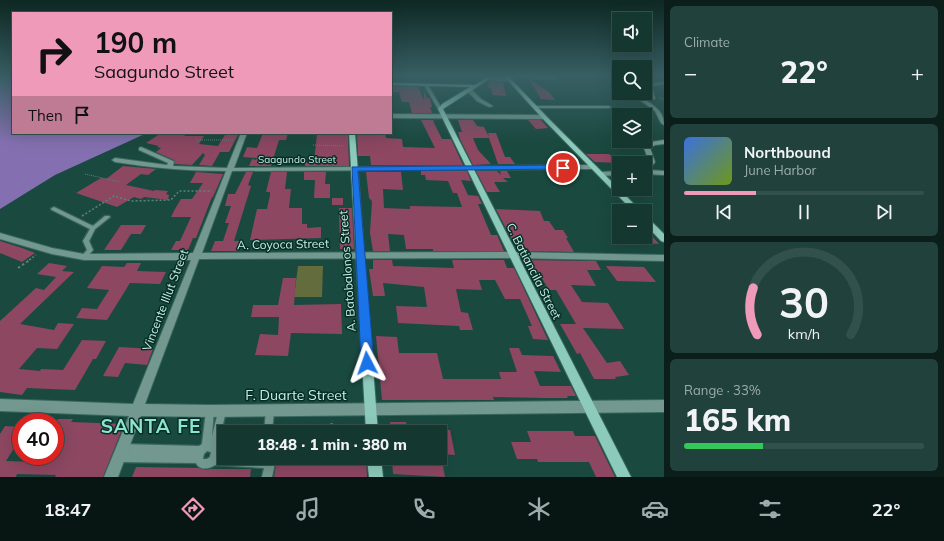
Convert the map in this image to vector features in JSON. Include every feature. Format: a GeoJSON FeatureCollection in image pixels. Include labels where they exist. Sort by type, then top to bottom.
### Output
{"type":"FeatureCollection","features":[{"type":"Feature","properties":{"kind":"main road"},"geometry":{"type":"LineString","coordinates":[[442,112],[444,105],[455,98]]}},
{"type":"Feature","properties":{"kind":"main road"},"geometry":{"type":"LineString","coordinates":[[527,98],[630,204]]}},
{"type":"Feature","properties":{"kind":"main road","name":"C. Batiancila Street"},"geometry":{"type":"LineString","coordinates":[[442,112],[624,477]]}},
{"type":"Feature","properties":{"kind":"main road","name":"A. Batobalonos Street"},"geometry":{"type":"LineString","coordinates":[[352,134],[372,425]]}},
{"type":"Feature","properties":{"kind":"main road"},"geometry":{"type":"LineString","coordinates":[[652,227],[664,239]]}},
{"type":"Feature","properties":{"kind":"main road"},"geometry":{"type":"LineString","coordinates":[[375,465],[376,477]]}},
{"type":"Feature","properties":{"kind":"street","name":"C. Batiancila Street"},"geometry":{"type":"LineString","coordinates":[[434,98],[442,112]]}},
{"type":"Feature","properties":{"kind":"street"},"geometry":{"type":"LineString","coordinates":[[477,98],[492,106]]}},
{"type":"Feature","properties":{"kind":"street"},"geometry":{"type":"LineString","coordinates":[[644,100],[657,110],[664,123]]}},
{"type":"Feature","properties":{"kind":"street"},"geometry":{"type":"LineString","coordinates":[[535,107],[609,107]]}},
{"type":"Feature","properties":{"kind":"street"},"geometry":{"type":"LineString","coordinates":[[657,110],[664,110]]}},
{"type":"Feature","properties":{"kind":"street"},"geometry":{"type":"LineString","coordinates":[[392,116],[442,112],[544,117]]}},
{"type":"Feature","properties":{"kind":"street","name":"Vincente Illut Street"},"geometry":{"type":"LineString","coordinates":[[111,477],[243,137]]}},
{"type":"Feature","properties":{"kind":"street"},"geometry":{"type":"LineString","coordinates":[[649,156],[646,148],[653,143],[664,142]]}},
{"type":"Feature","properties":{"kind":"street"},"geometry":{"type":"LineString","coordinates":[[141,149],[171,162],[169,167]]}},
{"type":"Feature","properties":{"kind":"street","name":"Saagundo Street"},"geometry":{"type":"LineString","coordinates":[[115,160],[135,164],[169,167],[231,169],[594,167]]}},
{"type":"Feature","properties":{"kind":"street"},"geometry":{"type":"LineString","coordinates":[[652,172],[664,173]]}},
{"type":"Feature","properties":{"kind":"street"},"geometry":{"type":"LineString","coordinates":[[601,174],[612,173]]}},
{"type":"Feature","properties":{"kind":"street","name":"A. Coyoca Street"},"geometry":{"type":"LineString","coordinates":[[0,236],[44,249],[84,257],[512,255],[664,258]]}},
{"type":"Feature","properties":{"kind":"street","name":"F. Duarte Street"},"geometry":{"type":"LineString","coordinates":[[0,405],[136,410],[216,411],[664,406]]}},
{"type":"Feature","properties":{"kind":"lane"},"geometry":{"type":"LineString","coordinates":[[54,209],[93,228]]}},
{"type":"Feature","properties":{"kind":"lane"},"geometry":{"type":"LineString","coordinates":[[84,257],[90,250],[86,241],[93,228],[107,217]]}},
{"type":"Feature","properties":{"kind":"lane"},"geometry":{"type":"LineString","coordinates":[[120,453],[210,452],[216,411]]}},
{"type":"Feature","properties":{"kind":"lane"},"geometry":{"type":"LineString","coordinates":[[269,425],[270,411]]}},
{"type":"Feature","properties":{"kind":"lane"},"geometry":{"type":"LineString","coordinates":[[267,477],[269,465]]}},
{"type":"Feature","properties":{"kind":"path"},"geometry":{"type":"LineString","coordinates":[[196,140],[211,141],[243,137]]}},
{"type":"Feature","properties":{"kind":"path"},"geometry":{"type":"LineString","coordinates":[[313,145],[353,146]]}},
{"type":"Feature","properties":{"kind":"path"},"geometry":{"type":"LineString","coordinates":[[85,174],[120,182]]}},
{"type":"Feature","properties":{"kind":"path"},"geometry":{"type":"LineString","coordinates":[[76,219],[114,196],[131,201],[171,200],[180,191],[222,191]]}},
{"type":"Feature","properties":{"kind":"path"},"geometry":{"type":"LineString","coordinates":[[18,268],[44,249]]}},
{"type":"Feature","properties":{"kind":"green space"},"geometry":{"type":"Polygon","coordinates":[[[298,266],[323,266],[322,297],[294,297],[298,266]]]}},
{"type":"Feature","properties":{"kind":"shaded area"},"geometry":{"type":"Polygon","coordinates":[[[0,98],[12,98],[12,134],[145,134],[55,175],[0,209],[0,98]]]}},
{"type":"Feature","properties":{"kind":"building"},"geometry":{"type":"Polygon","coordinates":[[[401,98],[423,98],[424,100],[424,98],[430,98],[432,113],[412,113],[409,102],[402,102],[401,98]]]}},
{"type":"Feature","properties":{"kind":"building"},"geometry":{"type":"Polygon","coordinates":[[[554,98],[555,100],[541,99],[554,98]]]}},
{"type":"Feature","properties":{"kind":"building"},"geometry":{"type":"Polygon","coordinates":[[[421,120],[434,120],[433,121],[442,139],[451,139],[463,165],[371,165],[370,156],[358,156],[357,135],[385,134],[386,138],[402,139],[403,147],[435,148],[421,120]]]}},
{"type":"Feature","properties":{"kind":"building"},"geometry":{"type":"Polygon","coordinates":[[[458,120],[473,120],[477,126],[484,127],[489,137],[488,133],[496,133],[505,157],[510,157],[515,164],[498,164],[489,138],[473,138],[478,150],[491,164],[473,165],[460,139],[458,132],[462,132],[458,120]]]}},
{"type":"Feature","properties":{"kind":"building"},"geometry":{"type":"Polygon","coordinates":[[[528,120],[541,120],[548,128],[536,129],[528,120]]]}},
{"type":"Feature","properties":{"kind":"building"},"geometry":{"type":"Polygon","coordinates":[[[160,134],[187,134],[184,136],[204,136],[199,144],[218,146],[225,134],[238,134],[229,152],[220,152],[212,166],[199,165],[205,155],[203,153],[192,165],[175,164],[174,160],[156,152],[161,148],[157,147],[159,146],[146,143],[160,134]]]}},
{"type":"Feature","properties":{"kind":"building"},"geometry":{"type":"Polygon","coordinates":[[[263,134],[288,134],[286,140],[279,140],[271,166],[249,166],[252,159],[256,160],[257,158],[243,157],[247,147],[257,148],[263,134]]]}},
{"type":"Feature","properties":{"kind":"building"},"geometry":{"type":"Polygon","coordinates":[[[317,134],[348,135],[349,166],[305,166],[305,162],[314,162],[317,134]]]}},
{"type":"Feature","properties":{"kind":"building"},"geometry":{"type":"Polygon","coordinates":[[[586,154],[609,154],[612,157],[612,163],[595,162],[586,154]]]}},
{"type":"Feature","properties":{"kind":"building"},"geometry":{"type":"Polygon","coordinates":[[[123,166],[156,169],[148,175],[141,174],[126,185],[154,191],[168,191],[166,194],[169,195],[168,200],[144,197],[141,199],[134,197],[117,207],[76,193],[101,178],[106,179],[123,166]]]}},
{"type":"Feature","properties":{"kind":"building"},"geometry":{"type":"Polygon","coordinates":[[[421,171],[467,171],[471,181],[461,180],[468,195],[478,196],[482,204],[478,204],[491,235],[497,235],[504,251],[433,251],[433,249],[406,249],[404,235],[388,234],[390,251],[373,251],[370,233],[372,201],[369,198],[366,172],[401,172],[403,190],[383,189],[384,208],[410,209],[410,206],[462,207],[457,193],[453,193],[448,181],[426,180],[425,175],[421,175],[421,171]]]}},
{"type":"Feature","properties":{"kind":"building"},"geometry":{"type":"Polygon","coordinates":[[[476,171],[497,171],[501,175],[500,171],[507,171],[511,178],[503,178],[508,182],[494,182],[500,192],[487,192],[476,171]]]}},
{"type":"Feature","properties":{"kind":"building"},"geometry":{"type":"Polygon","coordinates":[[[196,172],[223,174],[196,238],[193,238],[188,250],[171,250],[176,241],[180,241],[191,217],[171,217],[181,199],[192,199],[203,183],[190,183],[196,172]]]}},
{"type":"Feature","properties":{"kind":"building"},"geometry":{"type":"Polygon","coordinates":[[[246,172],[253,172],[248,185],[251,186],[234,241],[241,241],[238,251],[211,251],[215,241],[223,241],[229,223],[225,223],[231,206],[225,206],[228,194],[235,194],[246,172]]]}},
{"type":"Feature","properties":{"kind":"building"},"geometry":{"type":"Polygon","coordinates":[[[271,172],[287,172],[285,189],[291,189],[289,208],[302,208],[302,224],[307,224],[307,228],[321,227],[321,238],[250,240],[257,209],[267,209],[270,192],[266,192],[271,172]]]}},
{"type":"Feature","properties":{"kind":"building"},"geometry":{"type":"Polygon","coordinates":[[[304,172],[326,172],[325,184],[330,184],[330,198],[314,198],[315,180],[304,180],[304,172]]]}},
{"type":"Feature","properties":{"kind":"building"},"geometry":{"type":"Polygon","coordinates":[[[332,198],[343,198],[343,205],[332,205],[332,198]]]}},
{"type":"Feature","properties":{"kind":"building"},"geometry":{"type":"Polygon","coordinates":[[[339,208],[352,208],[354,249],[340,249],[339,208]]]}},
{"type":"Feature","properties":{"kind":"building"},"geometry":{"type":"Polygon","coordinates":[[[496,209],[540,211],[544,221],[549,221],[555,230],[563,230],[574,252],[520,251],[516,242],[513,242],[496,209]]]}},
{"type":"Feature","properties":{"kind":"building"},"geometry":{"type":"Polygon","coordinates":[[[121,225],[146,225],[141,234],[131,234],[121,250],[104,250],[121,225]]]}},
{"type":"Feature","properties":{"kind":"building"},"geometry":{"type":"Polygon","coordinates":[[[652,237],[653,237],[659,244],[652,244],[652,237]]]}},
{"type":"Feature","properties":{"kind":"building"},"geometry":{"type":"Polygon","coordinates":[[[0,241],[35,253],[22,262],[0,253],[0,241]]]}},
{"type":"Feature","properties":{"kind":"building"},"geometry":{"type":"Polygon","coordinates":[[[373,260],[392,260],[393,266],[454,268],[452,260],[504,260],[507,268],[514,268],[548,340],[533,339],[528,326],[532,326],[520,299],[505,299],[495,280],[479,280],[482,290],[456,289],[461,312],[468,313],[473,330],[460,330],[459,326],[398,323],[396,306],[427,307],[424,287],[383,283],[385,296],[373,296],[369,269],[373,269],[373,260]]]}},
{"type":"Feature","properties":{"kind":"building"},"geometry":{"type":"Polygon","coordinates":[[[522,260],[596,261],[601,270],[587,270],[596,286],[571,285],[582,302],[608,303],[624,329],[583,328],[607,363],[620,361],[629,375],[615,377],[616,379],[594,379],[580,353],[577,354],[560,324],[576,324],[556,290],[549,290],[537,270],[526,268],[522,260]]]}},
{"type":"Feature","properties":{"kind":"building"},"geometry":{"type":"Polygon","coordinates":[[[49,263],[67,266],[62,271],[74,272],[20,324],[54,330],[58,323],[74,324],[57,349],[37,348],[19,369],[40,371],[41,369],[63,370],[82,340],[106,341],[96,359],[93,359],[75,390],[27,388],[22,395],[0,392],[0,321],[36,288],[44,290],[56,277],[37,274],[49,263]]]}},
{"type":"Feature","properties":{"kind":"building"},"geometry":{"type":"Polygon","coordinates":[[[127,263],[141,263],[137,271],[166,272],[160,284],[130,283],[107,320],[76,318],[82,308],[97,309],[109,290],[87,288],[102,266],[124,267],[127,263]]]}},
{"type":"Feature","properties":{"kind":"building"},"geometry":{"type":"Polygon","coordinates":[[[606,266],[644,267],[656,282],[617,281],[606,266]]]}},
{"type":"Feature","properties":{"kind":"building"},"geometry":{"type":"Polygon","coordinates":[[[283,278],[296,278],[294,305],[341,304],[342,334],[291,333],[288,356],[255,355],[260,334],[278,335],[279,317],[251,317],[253,305],[278,305],[283,278]]]}},
{"type":"Feature","properties":{"kind":"building"},"geometry":{"type":"Polygon","coordinates":[[[376,336],[397,337],[399,353],[437,353],[443,379],[501,379],[499,372],[517,372],[509,348],[519,348],[522,355],[553,356],[561,372],[534,371],[540,386],[571,386],[576,396],[567,396],[568,398],[493,397],[494,400],[382,400],[376,336]]]}},
{"type":"Feature","properties":{"kind":"building"},"geometry":{"type":"Polygon","coordinates":[[[119,347],[153,349],[147,365],[125,363],[118,377],[103,376],[119,347]]]}},
{"type":"Feature","properties":{"kind":"building"},"geometry":{"type":"Polygon","coordinates":[[[64,419],[73,419],[71,422],[124,424],[103,477],[55,477],[56,475],[17,474],[16,477],[0,477],[0,434],[5,426],[12,426],[12,451],[6,461],[12,461],[12,465],[64,465],[64,419]]]}},
{"type":"Feature","properties":{"kind":"building"},"geometry":{"type":"Polygon","coordinates":[[[390,422],[406,422],[407,425],[390,425],[390,422]]]}},
{"type":"Feature","properties":{"kind":"building"},"geometry":{"type":"Polygon","coordinates":[[[447,430],[450,430],[455,455],[447,454],[447,430]]]}},
{"type":"Feature","properties":{"kind":"building"},"geometry":{"type":"Polygon","coordinates":[[[527,431],[573,431],[575,436],[595,436],[615,477],[596,477],[589,462],[538,462],[537,459],[517,459],[511,442],[531,442],[527,431]]]}},
{"type":"Feature","properties":{"kind":"building"},"geometry":{"type":"Polygon","coordinates":[[[276,465],[366,465],[367,477],[274,477],[276,465]]]}},
{"type":"Feature","properties":{"kind":"building"},"geometry":{"type":"Polygon","coordinates":[[[392,465],[443,465],[445,477],[393,474],[392,465]]]}},
{"type":"Feature","properties":{"kind":"building"},"geometry":{"type":"Polygon","coordinates":[[[136,467],[199,468],[205,470],[251,469],[250,477],[132,477],[136,467]]]}},
{"type":"Feature","properties":{"kind":"district","name":"SANTA FE"},"geometry":{"type":"Point","coordinates":[151,426]}},
{"type":"Feature","properties":{"kind":"route"},"geometry":{"type":"LineString","coordinates":[[367,363],[354,169],[563,168]]}}]}
